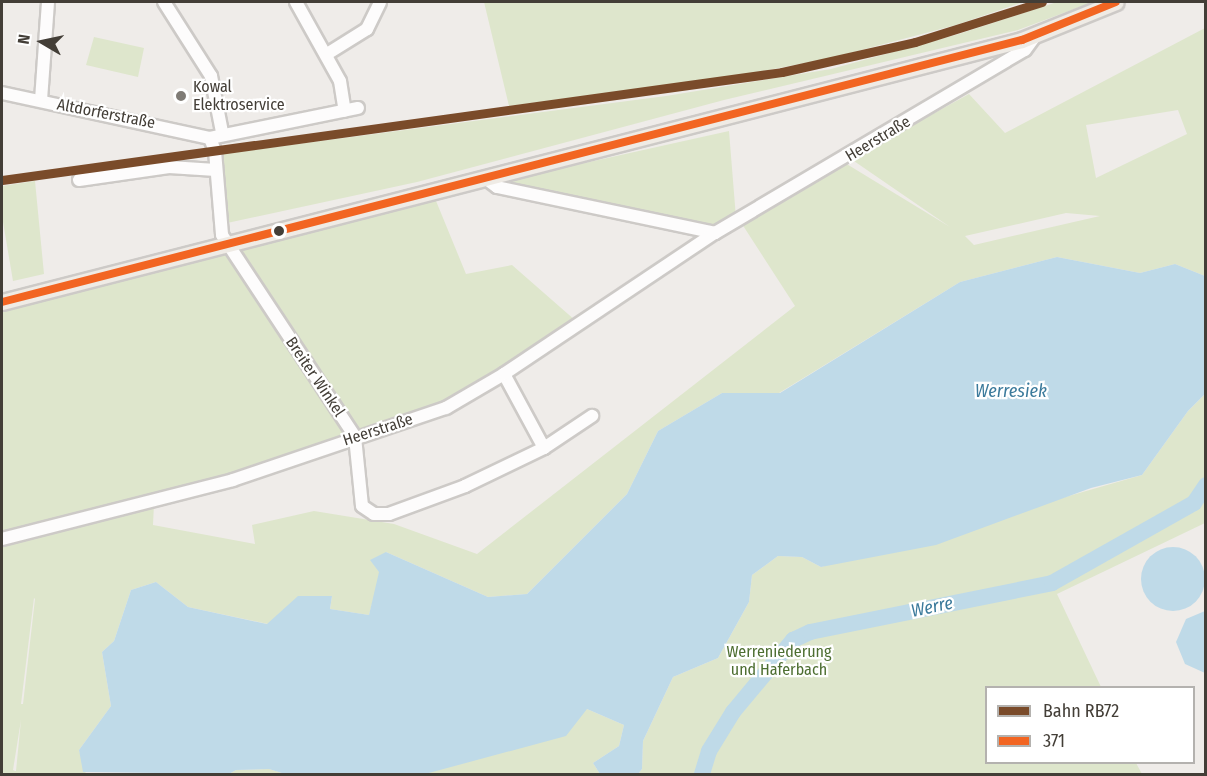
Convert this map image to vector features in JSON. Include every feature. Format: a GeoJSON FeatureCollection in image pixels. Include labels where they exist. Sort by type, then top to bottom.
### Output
{"type":"FeatureCollection","features":[{"type":"Feature","properties":{"kind":"main road"},"geometry":{"type":"LineString","coordinates":[[2,302],[1035,36],[1116,2]]}},
{"type":"Feature","properties":{"kind":"street"},"geometry":{"type":"LineString","coordinates":[[41,100],[48,2]]}},
{"type":"Feature","properties":{"kind":"street"},"geometry":{"type":"LineString","coordinates":[[164,2],[211,76],[222,132]]}},
{"type":"Feature","properties":{"kind":"street"},"geometry":{"type":"LineString","coordinates":[[228,243],[218,222],[216,170],[210,138],[222,132],[352,109],[327,54],[296,2]]}},
{"type":"Feature","properties":{"kind":"street"},"geometry":{"type":"LineString","coordinates":[[327,54],[367,29],[380,2]]}},
{"type":"Feature","properties":{"kind":"street","name":"Heerstraße"},"geometry":{"type":"LineString","coordinates":[[2,539],[233,480],[446,408],[504,374],[715,233],[1025,50],[1035,36]]}},
{"type":"Feature","properties":{"kind":"street","name":"Altdorferstraße"},"geometry":{"type":"LineString","coordinates":[[2,93],[210,138]]}},
{"type":"Feature","properties":{"kind":"street"},"geometry":{"type":"LineString","coordinates":[[79,180],[169,167],[216,170]]}},
{"type":"Feature","properties":{"kind":"street"},"geometry":{"type":"LineString","coordinates":[[485,178],[497,188],[715,233]]}},
{"type":"Feature","properties":{"kind":"street","name":"Breiter Winkel"},"geometry":{"type":"LineString","coordinates":[[228,243],[355,438],[362,506],[374,514],[389,513],[465,486],[544,447],[592,416]]}},
{"type":"Feature","properties":{"kind":"street"},"geometry":{"type":"LineString","coordinates":[[504,374],[544,447]]}},
{"type":"Feature","properties":{"kind":"green space"},"geometry":{"type":"Polygon","coordinates":[[[484,2],[1023,2],[956,25],[831,58],[747,74],[509,106],[484,2]]]}},
{"type":"Feature","properties":{"kind":"green space"},"geometry":{"type":"Polygon","coordinates":[[[1057,2],[1093,2],[1018,30],[724,100],[417,182],[227,223],[221,154],[666,96],[831,69],[959,34],[1057,2]]]}},
{"type":"Feature","properties":{"kind":"green space"},"geometry":{"type":"Polygon","coordinates":[[[1205,28],[1205,276],[1175,264],[1140,273],[1057,257],[960,282],[779,393],[722,393],[658,431],[627,494],[527,594],[488,597],[386,552],[369,615],[330,609],[332,596],[268,624],[188,607],[156,582],[131,590],[114,641],[102,652],[111,706],[79,750],[86,774],[2,774],[2,308],[434,196],[466,274],[512,265],[576,321],[446,402],[236,472],[42,525],[154,504],[153,525],[255,544],[252,525],[314,511],[394,524],[477,554],[795,306],[742,224],[845,163],[950,227],[851,159],[969,94],[1005,133],[1205,28]],[[1178,110],[1086,125],[1096,178],[1187,134],[1178,110]],[[1066,213],[965,236],[974,245],[1100,216],[1066,213]],[[34,598],[21,704],[23,704],[34,598]],[[21,720],[13,770],[16,771],[21,720]]]}},
{"type":"Feature","properties":{"kind":"green space"},"geometry":{"type":"Polygon","coordinates":[[[94,37],[144,48],[138,77],[86,65],[94,37]]]}},
{"type":"Feature","properties":{"kind":"green space"},"geometry":{"type":"Polygon","coordinates":[[[729,131],[736,218],[712,227],[499,182],[729,131]]]}},
{"type":"Feature","properties":{"kind":"green space"},"geometry":{"type":"Polygon","coordinates":[[[35,181],[44,274],[13,281],[2,216],[2,186],[35,181]]]}},
{"type":"Feature","properties":{"kind":"green space","name":"Werreniederung und Haferbach"},"geometry":{"type":"Polygon","coordinates":[[[1205,394],[1205,523],[1057,594],[1101,686],[985,686],[985,764],[1137,764],[1142,774],[638,774],[642,769],[643,741],[673,677],[718,658],[749,602],[752,575],[778,556],[802,557],[821,567],[1142,475],[1188,411],[1205,394]]]}},
{"type":"Feature","properties":{"kind":"green space"},"geometry":{"type":"Polygon","coordinates":[[[587,709],[624,725],[619,746],[593,763],[600,774],[425,774],[587,709]]]}},
{"type":"Feature","properties":{"kind":"green space"},"geometry":{"type":"Polygon","coordinates":[[[269,769],[285,774],[229,774],[236,770],[269,769]]]}},
{"type":"Feature","properties":{"kind":"water","name":"Werresiek"},"geometry":{"type":"Polygon","coordinates":[[[1057,257],[1140,273],[1175,264],[1205,276],[1205,394],[1188,411],[1142,475],[1091,488],[936,545],[821,567],[802,557],[778,556],[752,575],[749,602],[718,658],[673,677],[643,741],[642,769],[638,774],[600,774],[593,763],[619,746],[624,725],[587,709],[566,736],[425,774],[285,774],[269,769],[236,770],[229,774],[83,772],[79,750],[111,706],[102,652],[114,641],[131,590],[156,582],[188,607],[267,624],[298,596],[332,596],[330,609],[369,615],[379,572],[370,560],[386,552],[488,597],[527,594],[627,494],[658,431],[722,393],[780,393],[960,282],[1057,257]]]}},
{"type":"Feature","properties":{"kind":"water"},"geometry":{"type":"Polygon","coordinates":[[[1173,547],[1191,553],[1199,561],[1205,579],[1199,597],[1191,605],[1173,611],[1155,605],[1147,597],[1141,579],[1147,561],[1155,553],[1173,547]]]}},
{"type":"Feature","properties":{"kind":"water"},"geometry":{"type":"Polygon","coordinates":[[[1206,611],[1205,673],[1185,664],[1176,642],[1186,619],[1206,611]]]}},
{"type":"Feature","properties":{"kind":"waterway","name":"Werre"},"geometry":{"type":"LineString","coordinates":[[702,774],[709,751],[733,712],[793,640],[810,632],[1052,583],[1194,503],[1206,485]]}},
{"type":"Feature","properties":{"kind":"rail line","name":"RB72"},"geometry":{"type":"LineString","coordinates":[[2,180],[782,72],[915,42],[1042,2]]}},
{"type":"Feature","properties":{"kind":"transit line","name":"371"},"geometry":{"type":"LineString","coordinates":[[2,302],[1022,40],[1116,2]]}},
{"type":"Feature","properties":{"kind":"place","name":"Kowal Elektroservice"},"geometry":{"type":"Point","coordinates":[181,96]}}]}
